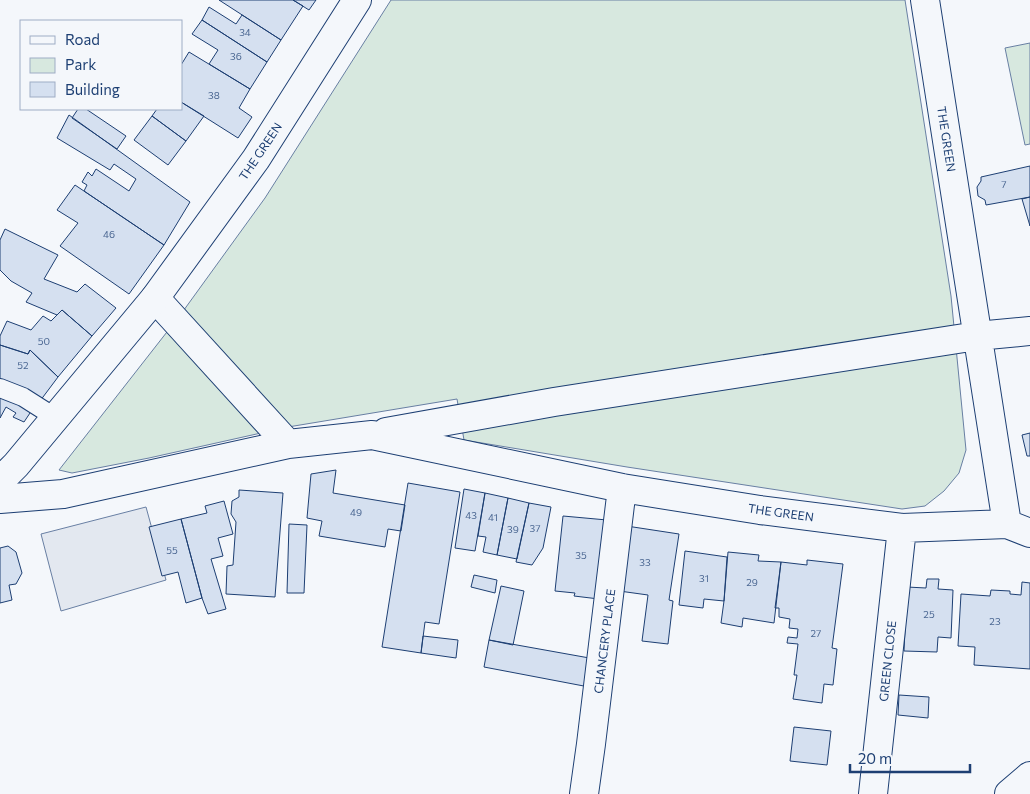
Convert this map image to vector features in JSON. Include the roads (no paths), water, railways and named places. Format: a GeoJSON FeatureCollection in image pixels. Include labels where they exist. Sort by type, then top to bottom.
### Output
{"type":"FeatureCollection","features":[{"type":"Feature","properties":{"kind":"street","name":"THE GREEN"},"geometry":{"type":"LineString","coordinates":[[0,481],[56,418],[155,298],[256,159],[357,0]]}},
{"type":"Feature","properties":{"kind":"street","name":"THE GREEN"},"geometry":{"type":"LineString","coordinates":[[372,435],[622,488],[760,510],[902,528],[1019,529],[977,336],[925,0]]}},
{"type":"Feature","properties":{"kind":"street"},"geometry":{"type":"LineString","coordinates":[[155,298],[288,444]]}},
{"type":"Feature","properties":{"kind":"street"},"geometry":{"type":"LineString","coordinates":[[977,336],[1030,330]]}},
{"type":"Feature","properties":{"kind":"street","name":"THE GREEN"},"geometry":{"type":"LineString","coordinates":[[0,498],[63,494],[288,444],[372,435],[554,402],[977,336]]}},
{"type":"Feature","properties":{"kind":"street","name":"CHANCERY PLACE"},"geometry":{"type":"LineString","coordinates":[[584,794],[622,488]]}},
{"type":"Feature","properties":{"kind":"street","name":"GREEN CLOSE"},"geometry":{"type":"LineString","coordinates":[[873,794],[902,528]]}},
{"type":"Feature","properties":{"kind":"street"},"geometry":{"type":"LineString","coordinates":[[1009,794],[1030,776]]}},
{"type":"Feature","properties":{"kind":"lane"},"geometry":{"type":"LineString","coordinates":[[0,388],[23,397],[56,418]]}}]}
